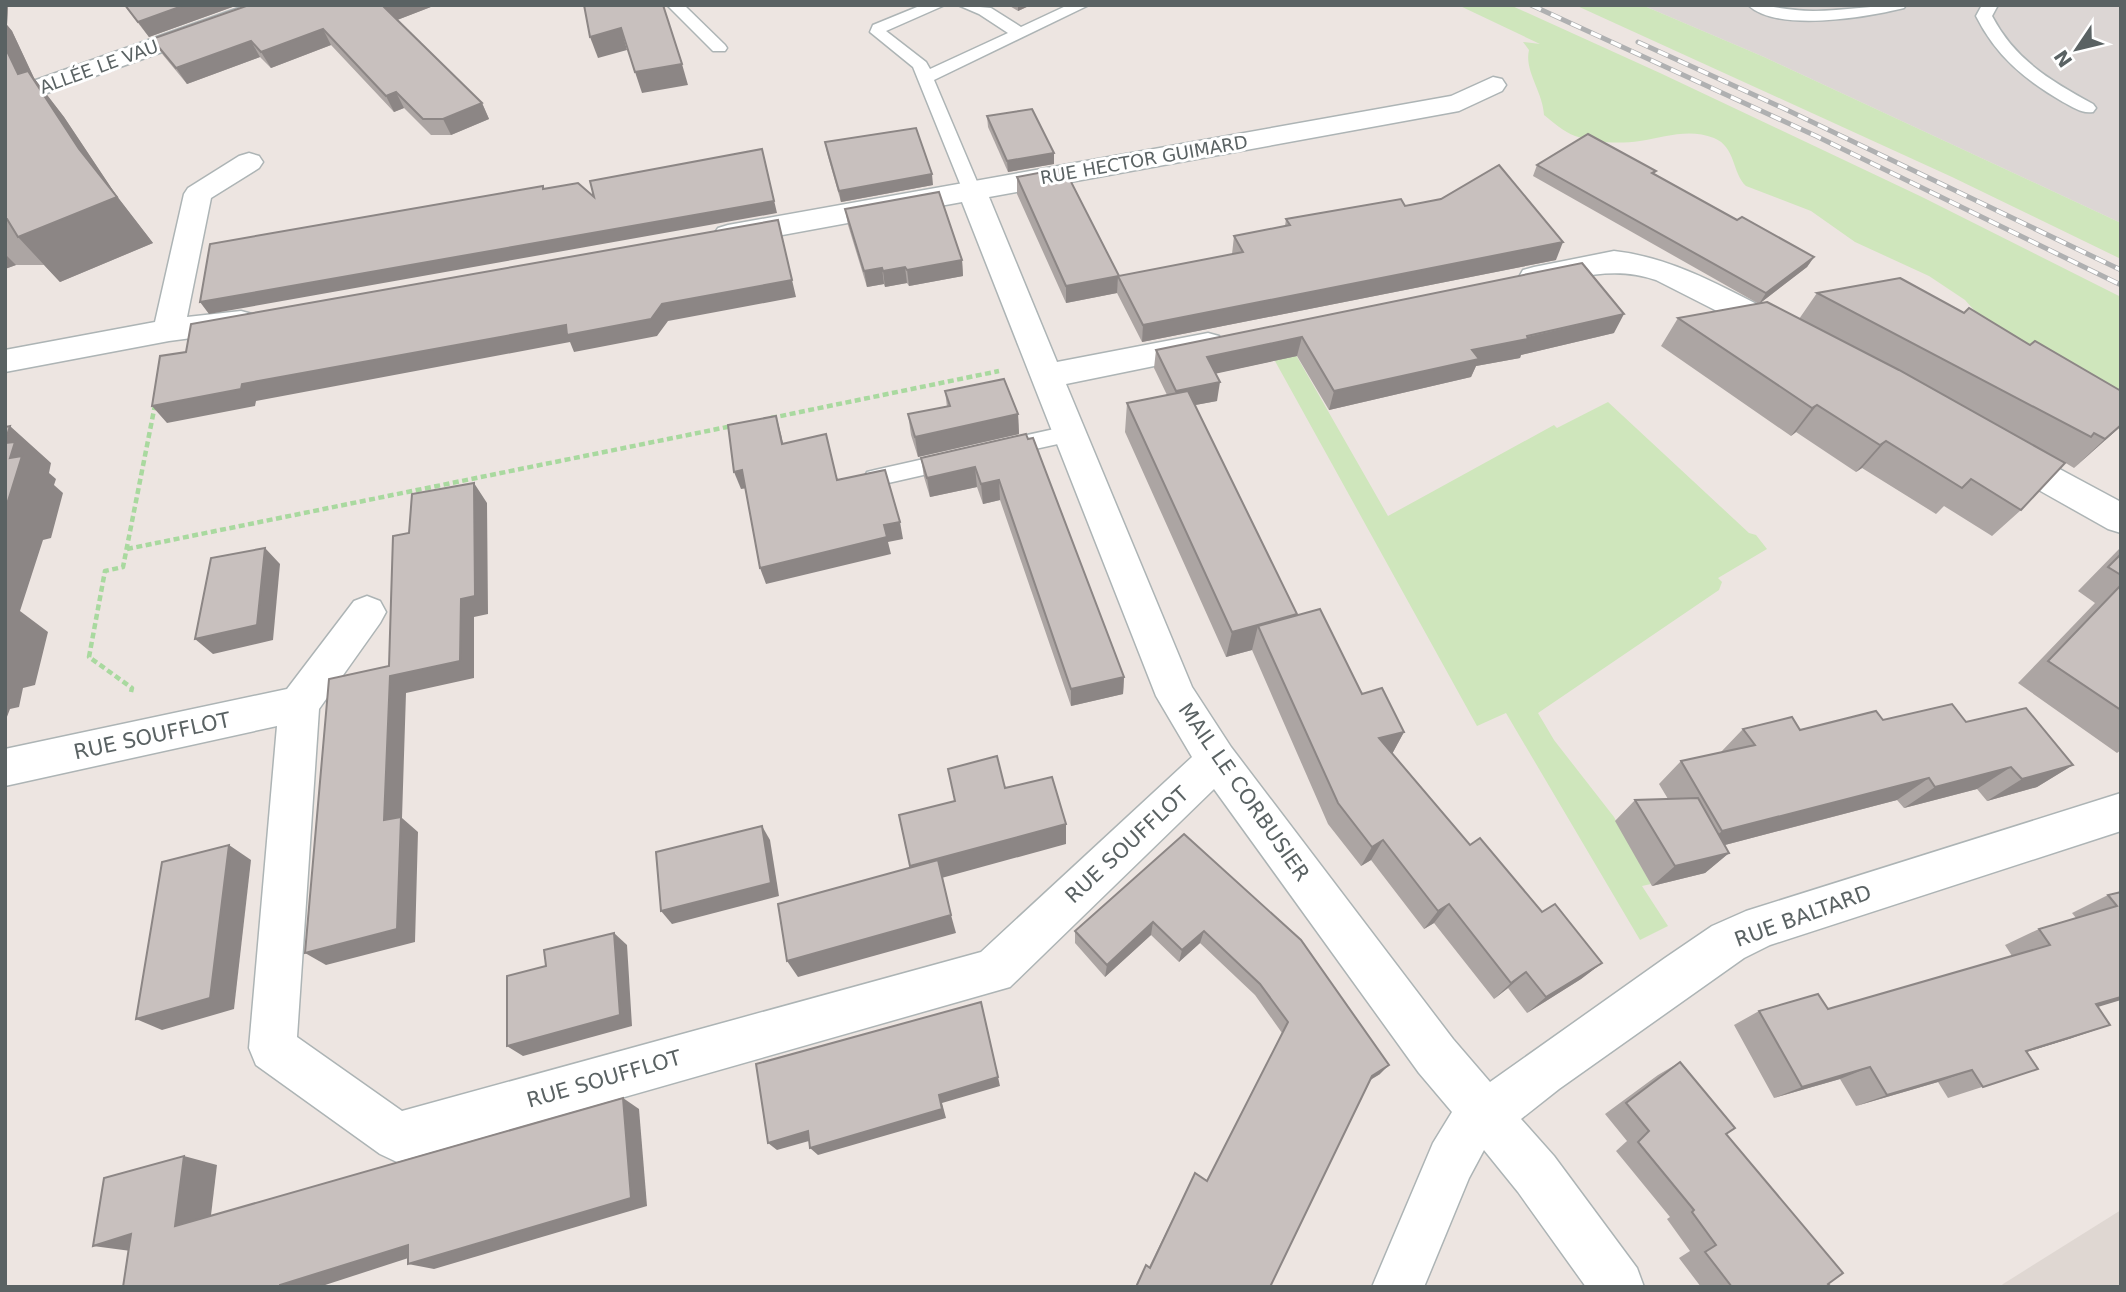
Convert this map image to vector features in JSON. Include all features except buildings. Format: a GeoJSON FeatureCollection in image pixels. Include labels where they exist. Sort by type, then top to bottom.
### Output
{"type":"FeatureCollection","features":[{"type":"Feature","properties":{"kind":"street","name":"ALLÉE LE VAU"},"geometry":{"type":"LineString","coordinates":[[5,100],[271,5]]}},
{"type":"Feature","properties":{"kind":"street","name":"RUE HECTOR GUIMARD"},"geometry":{"type":"LineString","coordinates":[[701,240],[1459,103],[1493,85]]}},
{"type":"Feature","properties":{"kind":"street"},"geometry":{"type":"LineString","coordinates":[[169,330],[198,194],[249,162]]}},
{"type":"Feature","properties":{"kind":"street","name":"MAIL LE CORBUSIER"},"geometry":{"type":"LineString","coordinates":[[972,191],[1176,696],[1217,760],[1436,1056],[1536,1174],[1618,1287]]}},
{"type":"Feature","properties":{"kind":"street"},"geometry":{"type":"LineString","coordinates":[[1505,283],[1614,261],[1642,264],[1667,273],[1812,347]]}},
{"type":"Feature","properties":{"kind":"street"},"geometry":{"type":"LineString","coordinates":[[5,361],[169,330],[212,327],[267,317]]}},
{"type":"Feature","properties":{"kind":"street"},"geometry":{"type":"LineString","coordinates":[[1044,370],[1233,339]]}},
{"type":"Feature","properties":{"kind":"street"},"geometry":{"type":"LineString","coordinates":[[1978,440],[2121,519]]}},
{"type":"Feature","properties":{"kind":"street"},"geometry":{"type":"LineString","coordinates":[[299,704],[367,612]]}},
{"type":"Feature","properties":{"kind":"street","name":"RUE SOUFFLOT"},"geometry":{"type":"LineString","coordinates":[[5,768],[299,704],[273,1048],[397,1137],[994,971],[1217,760]]}},
{"type":"Feature","properties":{"kind":"street","name":"RUE BALTARD"},"geometry":{"type":"LineString","coordinates":[[1398,1287],[1451,1161],[1468,1130],[1728,942],[1762,926],[2121,813]]}},
{"type":"Feature","properties":{"kind":"lane"},"geometry":{"type":"LineString","coordinates":[[674,5],[719,48]]}},
{"type":"Feature","properties":{"kind":"lane"},"geometry":{"type":"LineString","coordinates":[[937,5],[879,28],[878,32],[920,65],[972,191]]}},
{"type":"Feature","properties":{"kind":"lane"},"geometry":{"type":"LineString","coordinates":[[965,5],[985,11],[1020,34]]}},
{"type":"Feature","properties":{"kind":"lane"},"geometry":{"type":"LineString","coordinates":[[927,77],[1082,5]]}},
{"type":"Feature","properties":{"kind":"lane"},"geometry":{"type":"LineString","coordinates":[[1756,5],[1772,12],[1831,18],[1898,5]]}},
{"type":"Feature","properties":{"kind":"lane"},"geometry":{"type":"LineString","coordinates":[[1990,5],[1984,16],[1994,40],[2019,65],[2046,85],[2087,108]]}},
{"type":"Feature","properties":{"kind":"lane"},"geometry":{"type":"LineString","coordinates":[[875,478],[1068,434]]}},
{"type":"Feature","properties":{"kind":"path"},"geometry":{"type":"LineString","coordinates":[[124,741],[132,688],[89,657],[105,571],[123,567],[169,330]]}},
{"type":"Feature","properties":{"kind":"path"},"geometry":{"type":"LineString","coordinates":[[768,418],[1044,370]]}},
{"type":"Feature","properties":{"kind":"path"},"geometry":{"type":"LineString","coordinates":[[127,549],[741,424]]}},
{"type":"Feature","properties":{"kind":"shaded area"},"geometry":{"type":"Polygon","coordinates":[[[1642,5],[2121,5],[2121,223],[1764,57],[1642,5]]]}},
{"type":"Feature","properties":{"kind":"shaded area"},"geometry":{"type":"Polygon","coordinates":[[[2121,1210],[2121,1287],[2000,1287],[2003,1284],[2121,1210]]]}},
{"type":"Feature","properties":{"kind":"green space"},"geometry":{"type":"Polygon","coordinates":[[[1458,5],[1510,5],[1922,197],[2121,297],[2121,401],[1983,320],[1965,300],[1929,276],[1855,242],[1811,211],[1746,186],[1726,147],[1714,138],[1686,134],[1632,142],[1607,142],[1567,132],[1544,115],[1541,98],[1531,74],[1529,50],[1523,42],[1540,44],[1458,5]]]}},
{"type":"Feature","properties":{"kind":"green space"},"geometry":{"type":"Polygon","coordinates":[[[1575,5],[1642,5],[1764,57],[2121,223],[2121,259],[1952,177],[1575,5]]]}},
{"type":"Feature","properties":{"kind":"green space"},"geometry":{"type":"Polygon","coordinates":[[[1292,348],[1388,516],[1554,425],[1557,428],[1608,402],[1749,533],[1756,535],[1767,549],[1718,578],[1722,582],[1719,590],[1538,713],[1554,740],[1614,817],[1651,884],[1642,886],[1668,926],[1640,940],[1506,713],[1477,726],[1270,352],[1292,348]]]}},
{"type":"Feature","properties":{"kind":"railway"},"geometry":{"type":"LineString","coordinates":[[1531,5],[1816,136],[2121,285]]}},
{"type":"Feature","properties":{"kind":"railway"},"geometry":{"type":"LineString","coordinates":[[1638,42],[1785,109],[2121,270]]}}]}
